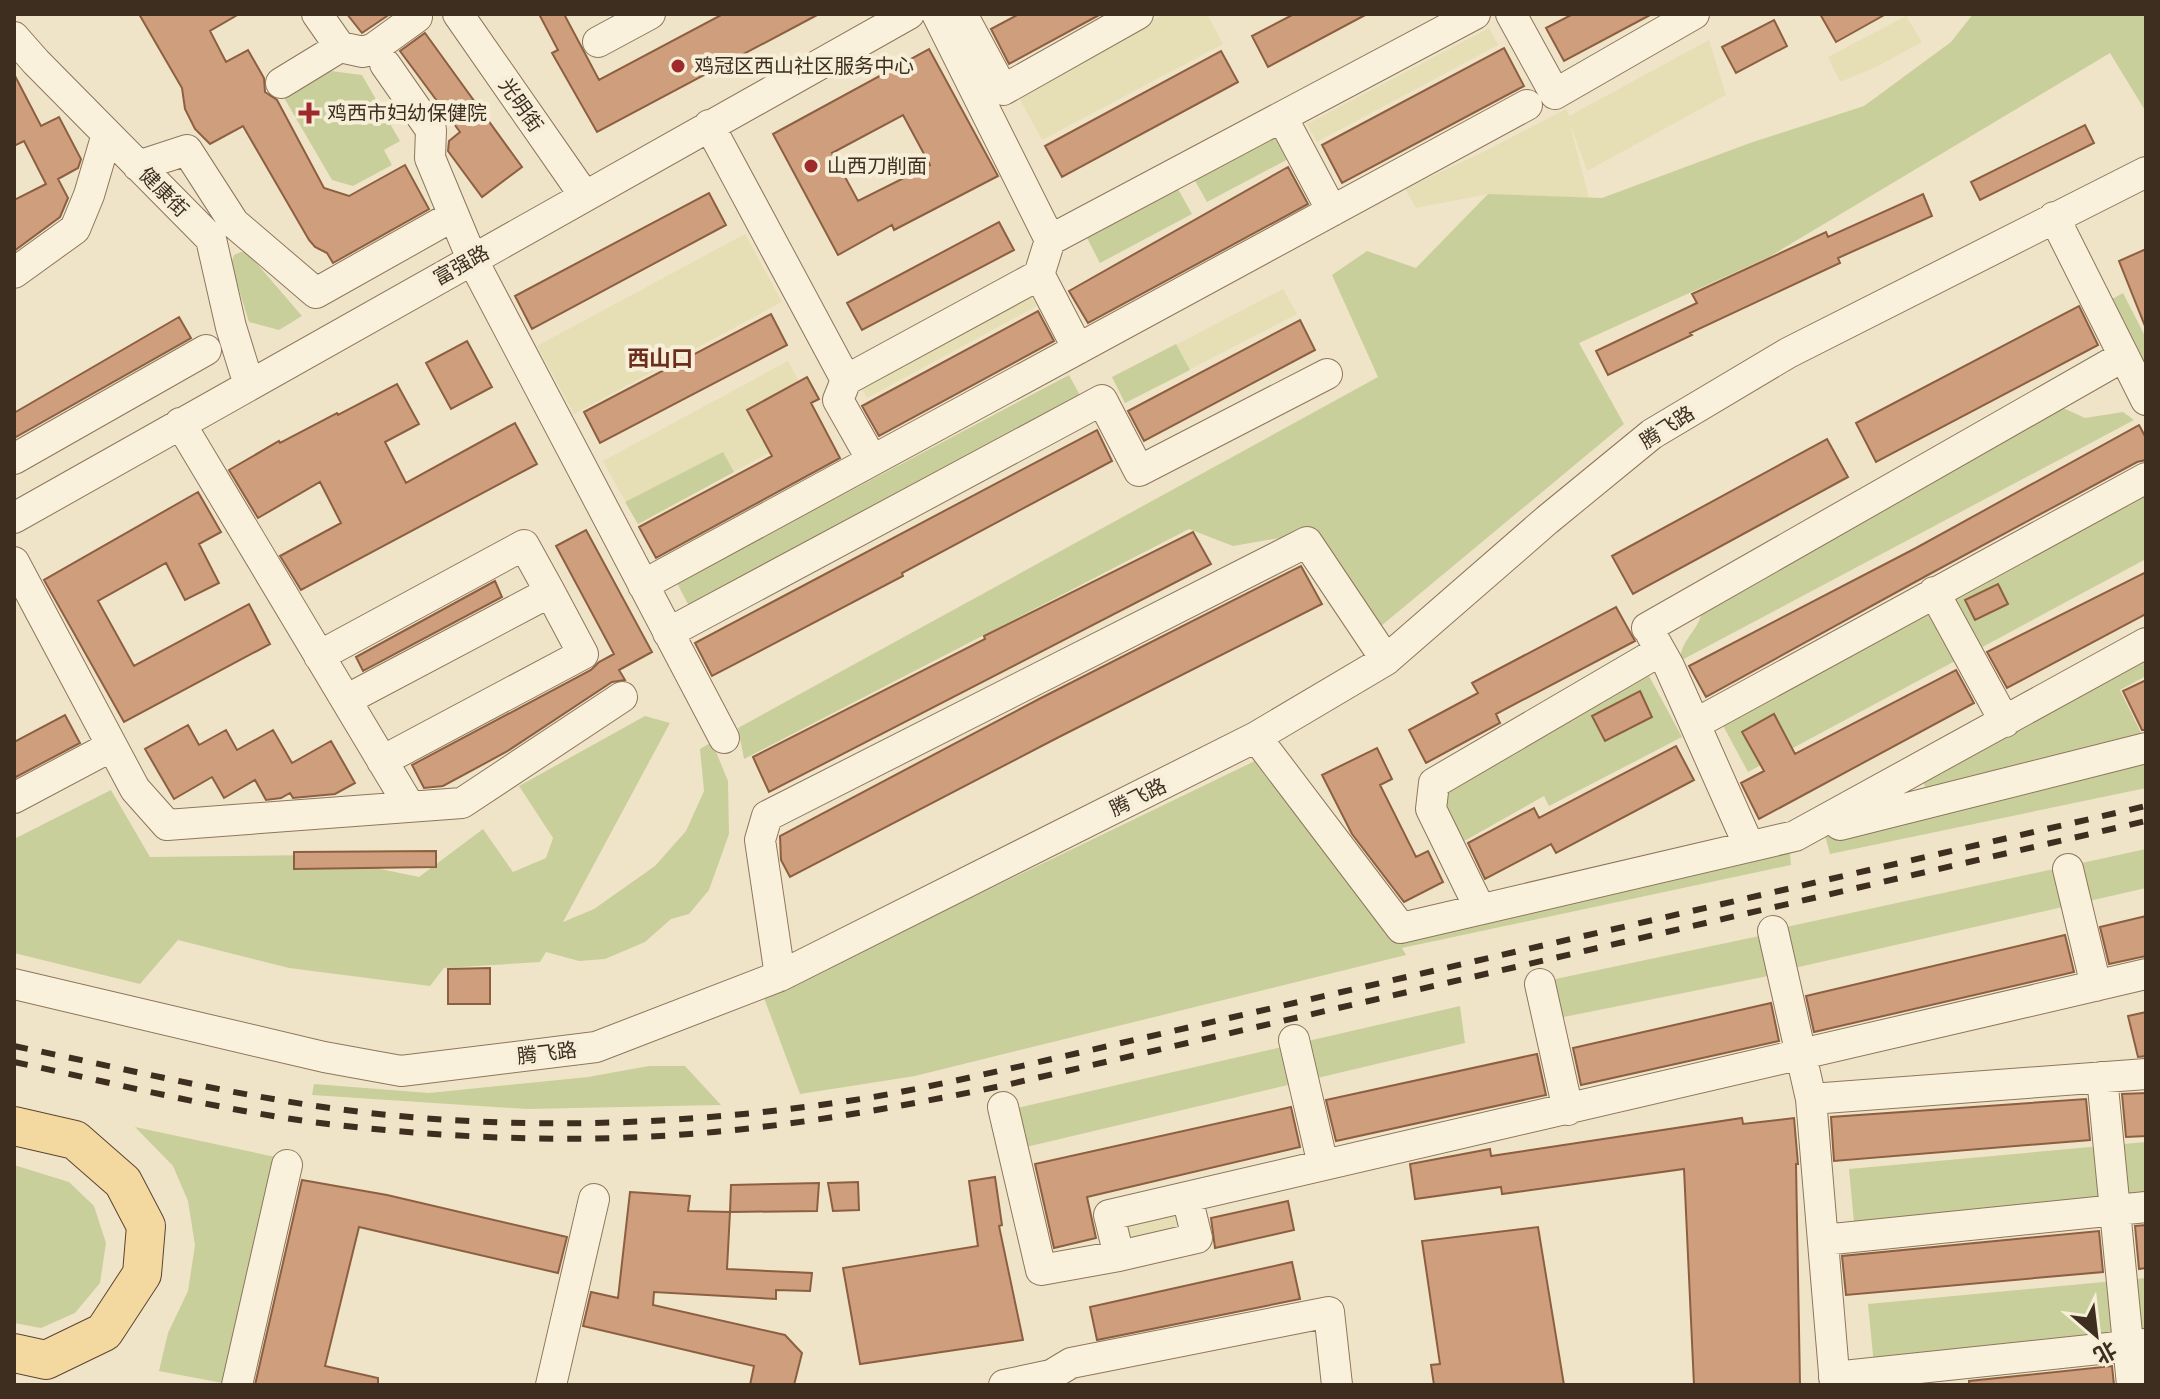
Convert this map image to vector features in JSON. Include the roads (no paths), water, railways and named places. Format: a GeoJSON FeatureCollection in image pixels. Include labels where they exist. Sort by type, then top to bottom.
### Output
{"type":"FeatureCollection","features":[{"type":"Feature","properties":{"kind":"main road"},"geometry":{"type":"LineString","coordinates":[[14,1126],[75,1140],[123,1182],[146,1226],[142,1274],[104,1332],[46,1360],[14,1353]]}},
{"type":"Feature","properties":{"kind":"street"},"geometry":{"type":"LineString","coordinates":[[317,14],[340,47],[363,52],[374,48],[417,17],[415,14]]}},
{"type":"Feature","properties":{"kind":"street","name":"光明街"},"geometry":{"type":"LineString","coordinates":[[458,14],[584,195]]}},
{"type":"Feature","properties":{"kind":"street"},"geometry":{"type":"LineString","coordinates":[[598,42],[650,14]]}},
{"type":"Feature","properties":{"kind":"street","name":"富强路"},"geometry":{"type":"LineString","coordinates":[[14,518],[709,125],[862,25],[909,14]]}},
{"type":"Feature","properties":{"kind":"street"},"geometry":{"type":"LineString","coordinates":[[937,14],[1050,240]]}},
{"type":"Feature","properties":{"kind":"street"},"geometry":{"type":"LineString","coordinates":[[962,14],[1003,90],[1138,14]]}},
{"type":"Feature","properties":{"kind":"street"},"geometry":{"type":"LineString","coordinates":[[872,460],[838,400],[846,380],[1039,274],[1050,240],[1475,14]]}},
{"type":"Feature","properties":{"kind":"street"},"geometry":{"type":"LineString","coordinates":[[1511,14],[1555,94],[1694,14]]}},
{"type":"Feature","properties":{"kind":"street","name":"健康街"},"geometry":{"type":"LineString","coordinates":[[14,37],[138,166],[222,231]]}},
{"type":"Feature","properties":{"kind":"street"},"geometry":{"type":"LineString","coordinates":[[281,83],[340,47]]}},
{"type":"Feature","properties":{"kind":"street"},"geometry":{"type":"LineString","coordinates":[[385,64],[431,130],[430,158],[472,259],[724,738]]}},
{"type":"Feature","properties":{"kind":"street"},"geometry":{"type":"LineString","coordinates":[[643,585],[1527,105]]}},
{"type":"Feature","properties":{"kind":"street"},"geometry":{"type":"LineString","coordinates":[[1282,117],[1332,211]]}},
{"type":"Feature","properties":{"kind":"street"},"geometry":{"type":"LineString","coordinates":[[709,125],[846,380]]}},
{"type":"Feature","properties":{"kind":"street"},"geometry":{"type":"LineString","coordinates":[[14,273],[75,229],[107,134]]}},
{"type":"Feature","properties":{"kind":"street"},"geometry":{"type":"LineString","coordinates":[[138,166],[187,150],[222,231],[231,327],[249,385]]}},
{"type":"Feature","properties":{"kind":"street","name":"腾飞路"},"geometry":{"type":"LineString","coordinates":[[14,984],[324,1057],[401,1071],[596,1047],[780,976],[1256,737],[1386,660],[1547,520],[1652,434],[1788,353],[2146,172]]}},
{"type":"Feature","properties":{"kind":"street"},"geometry":{"type":"LineString","coordinates":[[222,231],[316,293],[453,216]]}},
{"type":"Feature","properties":{"kind":"street"},"geometry":{"type":"LineString","coordinates":[[2054,217],[2146,400]]}},
{"type":"Feature","properties":{"kind":"street"},"geometry":{"type":"LineString","coordinates":[[1039,274],[1078,349]]}},
{"type":"Feature","properties":{"kind":"street"},"geometry":{"type":"LineString","coordinates":[[14,459],[206,350]]}},
{"type":"Feature","properties":{"kind":"street"},"geometry":{"type":"LineString","coordinates":[[1480,909],[1431,809],[1434,783],[1646,631],[2124,356]]}},
{"type":"Feature","properties":{"kind":"street"},"geometry":{"type":"LineString","coordinates":[[668,633],[1102,400],[1139,471],[1327,374]]}},
{"type":"Feature","properties":{"kind":"street"},"geometry":{"type":"LineString","coordinates":[[180,423],[410,807]]}},
{"type":"Feature","properties":{"kind":"street"},"geometry":{"type":"LineString","coordinates":[[1695,724],[2146,478]]}},
{"type":"Feature","properties":{"kind":"street"},"geometry":{"type":"LineString","coordinates":[[780,976],[760,840],[767,816],[1307,542],[1386,660]]}},
{"type":"Feature","properties":{"kind":"street"},"geometry":{"type":"LineString","coordinates":[[319,656],[524,545],[583,654],[382,761]]}},
{"type":"Feature","properties":{"kind":"street"},"geometry":{"type":"LineString","coordinates":[[14,562],[135,789],[167,825],[462,803],[622,697]]}},
{"type":"Feature","properties":{"kind":"street"},"geometry":{"type":"LineString","coordinates":[[346,700],[550,592]]}},
{"type":"Feature","properties":{"kind":"street"},"geometry":{"type":"LineString","coordinates":[[1934,592],[2005,722]]}},
{"type":"Feature","properties":{"kind":"street"},"geometry":{"type":"LineString","coordinates":[[1646,631],[1695,724],[1749,846]]}},
{"type":"Feature","properties":{"kind":"street"},"geometry":{"type":"LineString","coordinates":[[1795,836],[2146,643]]}},
{"type":"Feature","properties":{"kind":"street"},"geometry":{"type":"LineString","coordinates":[[1256,737],[1401,928],[1795,836],[2146,748]]}},
{"type":"Feature","properties":{"kind":"street"},"geometry":{"type":"LineString","coordinates":[[14,798],[112,746]]}},
{"type":"Feature","properties":{"kind":"street"},"geometry":{"type":"LineString","coordinates":[[2068,869],[2096,986]]}},
{"type":"Feature","properties":{"kind":"street"},"geometry":{"type":"LineString","coordinates":[[1773,931],[1811,1099],[1835,1381],[2137,1345]]}},
{"type":"Feature","properties":{"kind":"street"},"geometry":{"type":"LineString","coordinates":[[1119,1256],[1109,1215],[2146,974]]}},
{"type":"Feature","properties":{"kind":"street"},"geometry":{"type":"LineString","coordinates":[[1540,984],[1568,1110]]}},
{"type":"Feature","properties":{"kind":"street"},"geometry":{"type":"LineString","coordinates":[[1294,1040],[1323,1165]]}},
{"type":"Feature","properties":{"kind":"street"},"geometry":{"type":"LineString","coordinates":[[1811,1099],[2146,1074]]}},
{"type":"Feature","properties":{"kind":"street"},"geometry":{"type":"LineString","coordinates":[[2102,1077],[2115,1210],[2137,1345],[2132,1385]]}},
{"type":"Feature","properties":{"kind":"street"},"geometry":{"type":"LineString","coordinates":[[1003,1107],[1041,1270],[1197,1238],[1187,1197]]}},
{"type":"Feature","properties":{"kind":"street"},"geometry":{"type":"LineString","coordinates":[[237,1385],[287,1165]]}},
{"type":"Feature","properties":{"kind":"street"},"geometry":{"type":"LineString","coordinates":[[551,1385],[594,1199]]}},
{"type":"Feature","properties":{"kind":"street"},"geometry":{"type":"LineString","coordinates":[[1823,1240],[2146,1207]]}},
{"type":"Feature","properties":{"kind":"street"},"geometry":{"type":"LineString","coordinates":[[1004,1385],[1052,1380],[1071,1363],[1329,1312],[1337,1385]]}},
{"type":"Feature","properties":{"kind":"railway"},"geometry":{"type":"LineString","coordinates":[[14,1046],[245,1094],[388,1115],[520,1123],[586,1123],[783,1110],[893,1093],[1026,1065],[2146,806]]}},
{"type":"Feature","properties":{"kind":"railway"},"geometry":{"type":"LineString","coordinates":[[14,1062],[249,1112],[376,1129],[570,1139],[666,1136],[788,1124],[1006,1085],[2146,821]]}},
{"type":"Feature","properties":{"kind":"place","name":"鸡冠区西山社区服务中心"},"geometry":{"type":"Point","coordinates":[678,66]}},
{"type":"Feature","properties":{"kind":"place","name":"鸡西市妇幼保健院"},"geometry":{"type":"Point","coordinates":[309,113]}},
{"type":"Feature","properties":{"kind":"place","name":"山西刀削面"},"geometry":{"type":"Point","coordinates":[811,166]}},
{"type":"Feature","properties":{"kind":"district","name":"西山口"},"geometry":{"type":"Point","coordinates":[660,358]}}]}
